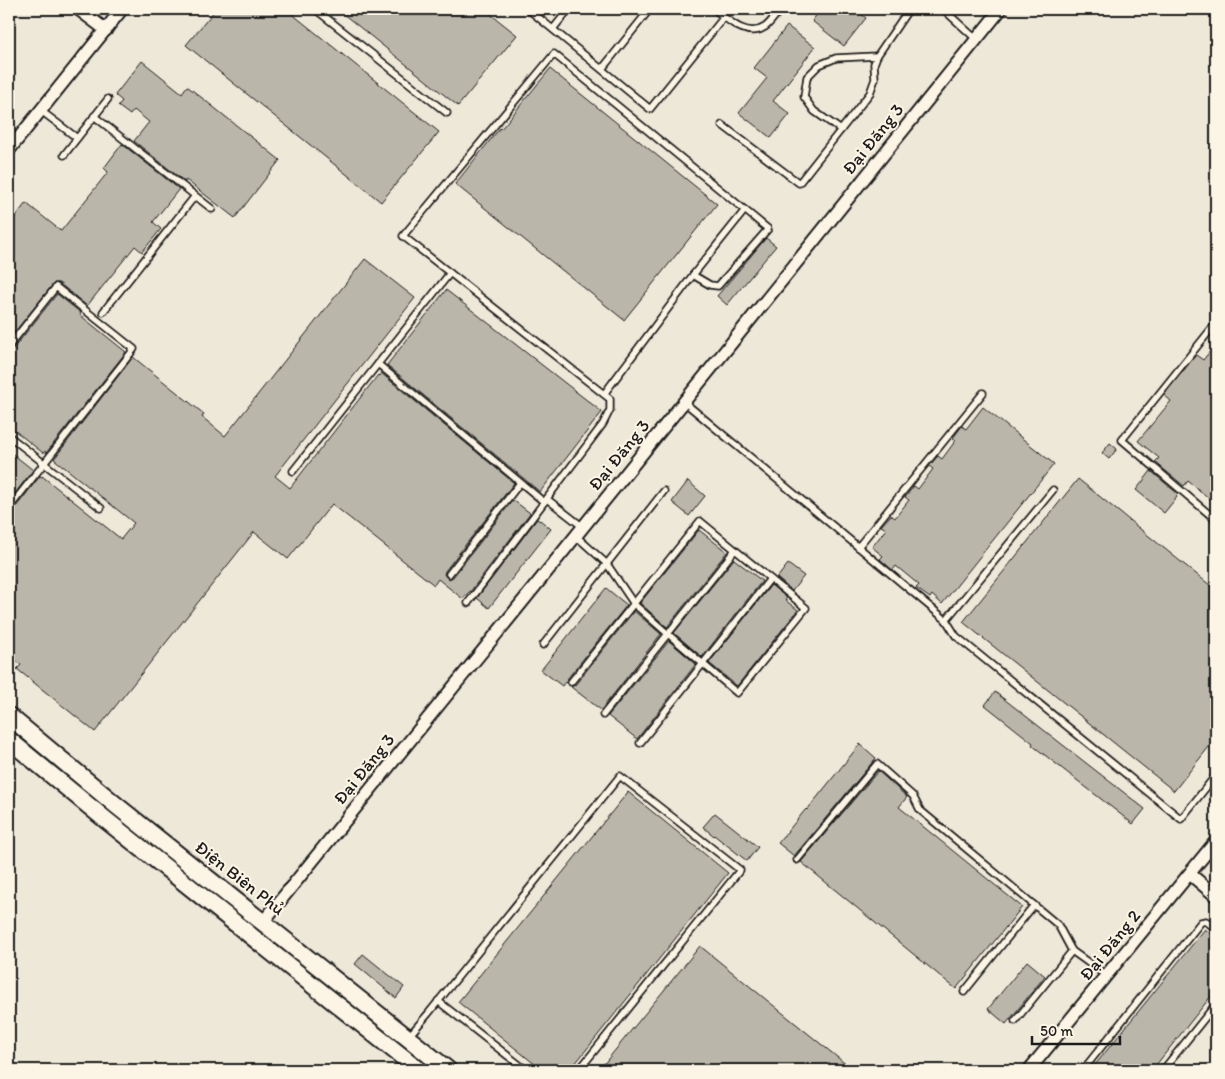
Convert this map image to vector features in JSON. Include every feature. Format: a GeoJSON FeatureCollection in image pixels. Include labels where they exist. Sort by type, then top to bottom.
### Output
{"type":"FeatureCollection","features":[{"type":"Feature","properties":{"kind":"main road","name":"Điện Biên Phủ"},"geometry":{"type":"LineString","coordinates":[[9,716],[117,806],[448,1070]]}},
{"type":"Feature","properties":{"kind":"main road"},"geometry":{"type":"LineString","coordinates":[[9,740],[106,820],[419,1070]]}},
{"type":"Feature","properties":{"kind":"street"},"geometry":{"type":"LineString","coordinates":[[78,9],[106,30]]}},
{"type":"Feature","properties":{"kind":"street"},"geometry":{"type":"LineString","coordinates":[[9,150],[122,9]]}},
{"type":"Feature","properties":{"kind":"street","name":"Đại Đăng 3"},"geometry":{"type":"LineString","coordinates":[[263,922],[1001,9]]}},
{"type":"Feature","properties":{"kind":"street","name":"Đại Đăng 2"},"geometry":{"type":"LineString","coordinates":[[1029,1070],[1216,841]]}},
{"type":"Feature","properties":{"kind":"street"},"geometry":{"type":"LineString","coordinates":[[1190,874],[1216,896]]}},
{"type":"Feature","properties":{"kind":"lane"},"geometry":{"type":"LineString","coordinates":[[315,9],[447,113]]}},
{"type":"Feature","properties":{"kind":"lane"},"geometry":{"type":"LineString","coordinates":[[528,9],[650,109],[724,17]]}},
{"type":"Feature","properties":{"kind":"lane"},"geometry":{"type":"LineString","coordinates":[[553,29],[569,9]]}},
{"type":"Feature","properties":{"kind":"lane"},"geometry":{"type":"LineString","coordinates":[[602,69],[650,9]]}},
{"type":"Feature","properties":{"kind":"lane"},"geometry":{"type":"LineString","coordinates":[[714,9],[733,24],[745,30],[756,31],[766,26],[781,9]]}},
{"type":"Feature","properties":{"kind":"lane"},"geometry":{"type":"LineString","coordinates":[[722,125],[799,183],[870,93],[875,79],[874,64],[877,56],[910,9]]}},
{"type":"Feature","properties":{"kind":"lane"},"geometry":{"type":"LineString","coordinates":[[944,9],[976,40]]}},
{"type":"Feature","properties":{"kind":"lane"},"geometry":{"type":"LineString","coordinates":[[468,603],[603,424],[610,410],[610,399],[403,236],[554,54],[768,229],[718,286],[710,285],[693,275]]}},
{"type":"Feature","properties":{"kind":"lane"},"geometry":{"type":"LineString","coordinates":[[841,130],[814,111],[804,97],[807,77],[818,65],[836,58],[877,56]]}},
{"type":"Feature","properties":{"kind":"lane"},"geometry":{"type":"LineString","coordinates":[[64,155],[108,99]]}},
{"type":"Feature","properties":{"kind":"lane"},"geometry":{"type":"LineString","coordinates":[[40,110],[77,138]]}},
{"type":"Feature","properties":{"kind":"lane"},"geometry":{"type":"LineString","coordinates":[[94,116],[212,209]]}},
{"type":"Feature","properties":{"kind":"lane"},"geometry":{"type":"LineString","coordinates":[[103,312],[195,196]]}},
{"type":"Feature","properties":{"kind":"lane"},"geometry":{"type":"LineString","coordinates":[[604,394],[693,275],[745,210]]}},
{"type":"Feature","properties":{"kind":"lane"},"geometry":{"type":"LineString","coordinates":[[293,471],[450,273]]}},
{"type":"Feature","properties":{"kind":"lane"},"geometry":{"type":"LineString","coordinates":[[9,346],[56,288],[134,350],[9,508]]}},
{"type":"Feature","properties":{"kind":"lane"},"geometry":{"type":"LineString","coordinates":[[1216,323],[1122,440],[1216,520]]}},
{"type":"Feature","properties":{"kind":"lane"},"geometry":{"type":"LineString","coordinates":[[378,364],[520,483],[545,500],[580,531],[607,564],[634,604],[737,693],[806,608],[700,520],[634,604],[571,682]]}},
{"type":"Feature","properties":{"kind":"lane"},"geometry":{"type":"LineString","coordinates":[[858,547],[983,393]]}},
{"type":"Feature","properties":{"kind":"lane"},"geometry":{"type":"LineString","coordinates":[[684,402],[946,620],[956,636],[1182,819],[1216,775]]}},
{"type":"Feature","properties":{"kind":"lane"},"geometry":{"type":"LineString","coordinates":[[9,436],[101,508]]}},
{"type":"Feature","properties":{"kind":"lane"},"geometry":{"type":"LineString","coordinates":[[449,574],[520,483]]}},
{"type":"Feature","properties":{"kind":"lane"},"geometry":{"type":"LineString","coordinates":[[946,620],[1052,490]]}},
{"type":"Feature","properties":{"kind":"lane"},"geometry":{"type":"LineString","coordinates":[[543,645],[664,491]]}},
{"type":"Feature","properties":{"kind":"lane"},"geometry":{"type":"LineString","coordinates":[[603,715],[735,550]]}},
{"type":"Feature","properties":{"kind":"lane"},"geometry":{"type":"LineString","coordinates":[[640,743],[770,579]]}},
{"type":"Feature","properties":{"kind":"lane"},"geometry":{"type":"LineString","coordinates":[[797,860],[877,764],[914,796],[920,810],[1058,925],[1072,952],[1107,976]]}},
{"type":"Feature","properties":{"kind":"lane"},"geometry":{"type":"LineString","coordinates":[[408,1037],[620,776],[740,870],[579,1070]]}},
{"type":"Feature","properties":{"kind":"lane"},"geometry":{"type":"LineString","coordinates":[[964,992],[1034,905]]}},
{"type":"Feature","properties":{"kind":"lane"},"geometry":{"type":"LineString","coordinates":[[1083,1070],[1201,922],[1206,921],[1216,929]]}},
{"type":"Feature","properties":{"kind":"lane"},"geometry":{"type":"LineString","coordinates":[[1015,1021],[1072,952]]}},
{"type":"Feature","properties":{"kind":"lane"},"geometry":{"type":"LineString","coordinates":[[438,1001],[526,1070]]}},
{"type":"Feature","properties":{"kind":"lane"},"geometry":{"type":"LineString","coordinates":[[1163,1070],[1216,1004]]}},
{"type":"Feature","properties":{"kind":"building"},"geometry":{"type":"Polygon","coordinates":[[[216,9],[286,9],[439,132],[381,202],[186,45],[216,9]]]}},
{"type":"Feature","properties":{"kind":"building"},"geometry":{"type":"Polygon","coordinates":[[[337,9],[484,9],[517,35],[458,106],[337,9]]]}},
{"type":"Feature","properties":{"kind":"building"},"geometry":{"type":"Polygon","coordinates":[[[821,9],[855,9],[866,18],[844,46],[812,21],[821,9]]]}},
{"type":"Feature","properties":{"kind":"building"},"geometry":{"type":"Polygon","coordinates":[[[787,26],[815,47],[773,101],[790,114],[771,138],[739,113],[767,78],[754,68],[787,26]]]}},
{"type":"Feature","properties":{"kind":"building"},"geometry":{"type":"Polygon","coordinates":[[[142,61],[182,93],[187,86],[280,160],[235,218],[186,180],[185,182],[134,141],[149,122],[134,110],[130,115],[118,106],[122,101],[115,95],[142,61]]]}},
{"type":"Feature","properties":{"kind":"building"},"geometry":{"type":"Polygon","coordinates":[[[550,69],[717,204],[624,320],[455,184],[550,69]]]}},
{"type":"Feature","properties":{"kind":"building"},"geometry":{"type":"Polygon","coordinates":[[[122,144],[179,189],[153,222],[161,229],[142,252],[135,246],[87,306],[59,283],[54,283],[9,339],[9,225],[26,203],[61,231],[108,172],[104,168],[122,144]]]}},
{"type":"Feature","properties":{"kind":"building"},"geometry":{"type":"Polygon","coordinates":[[[766,238],[776,246],[727,305],[717,296],[766,238]]]}},
{"type":"Feature","properties":{"kind":"building"},"geometry":{"type":"Polygon","coordinates":[[[365,259],[415,298],[275,476],[290,488],[381,373],[514,483],[445,571],[446,577],[449,579],[453,577],[513,500],[530,513],[463,599],[438,579],[434,585],[332,504],[288,559],[254,532],[95,732],[17,669],[21,665],[9,655],[9,513],[13,511],[40,476],[42,476],[121,539],[134,523],[54,459],[133,357],[204,414],[202,417],[225,436],[365,259]]]}},
{"type":"Feature","properties":{"kind":"building"},"geometry":{"type":"Polygon","coordinates":[[[446,290],[602,412],[540,492],[387,365],[446,290]]]}},
{"type":"Feature","properties":{"kind":"building"},"geometry":{"type":"Polygon","coordinates":[[[57,294],[126,352],[46,453],[45,451],[43,453],[9,426],[9,351],[13,349],[57,294]]]}},
{"type":"Feature","properties":{"kind":"building"},"geometry":{"type":"Polygon","coordinates":[[[1216,344],[1216,504],[1188,481],[1184,486],[1155,462],[1159,458],[1138,441],[1171,401],[1164,395],[1196,355],[1203,360],[1216,344]]]}},
{"type":"Feature","properties":{"kind":"building"},"geometry":{"type":"Polygon","coordinates":[[[983,407],[1054,464],[942,604],[932,595],[930,598],[916,588],[919,585],[896,566],[893,570],[890,568],[880,559],[883,556],[872,547],[886,529],[881,526],[891,515],[895,518],[909,500],[905,497],[914,486],[918,489],[933,469],[929,466],[938,456],[942,459],[956,440],[953,438],[962,426],[966,429],[983,407]]]}},
{"type":"Feature","properties":{"kind":"building"},"geometry":{"type":"Polygon","coordinates":[[[1110,443],[1117,449],[1109,459],[1102,453],[1110,443]]]}},
{"type":"Feature","properties":{"kind":"building"},"geometry":{"type":"Polygon","coordinates":[[[9,451],[33,470],[9,501],[9,451]]]}},
{"type":"Feature","properties":{"kind":"building"},"geometry":{"type":"Polygon","coordinates":[[[1151,471],[1178,494],[1164,513],[1136,490],[1151,471]]]}},
{"type":"Feature","properties":{"kind":"building"},"geometry":{"type":"Polygon","coordinates":[[[1078,479],[1216,590],[1216,738],[1174,791],[963,622],[1078,479]]]}},
{"type":"Feature","properties":{"kind":"building"},"geometry":{"type":"Polygon","coordinates":[[[688,481],[705,496],[689,516],[672,502],[688,481]]]}},
{"type":"Feature","properties":{"kind":"building"},"geometry":{"type":"Polygon","coordinates":[[[537,519],[551,529],[489,608],[477,598],[537,519]]]}},
{"type":"Feature","properties":{"kind":"building"},"geometry":{"type":"Polygon","coordinates":[[[699,530],[727,552],[667,627],[640,603],[699,530]]]}},
{"type":"Feature","properties":{"kind":"building"},"geometry":{"type":"Polygon","coordinates":[[[734,559],[762,581],[702,657],[674,633],[734,559]]]}},
{"type":"Feature","properties":{"kind":"building"},"geometry":{"type":"Polygon","coordinates":[[[788,564],[804,576],[792,591],[777,578],[788,564]]]}},
{"type":"Feature","properties":{"kind":"building"},"geometry":{"type":"Polygon","coordinates":[[[771,585],[798,610],[737,686],[709,663],[771,585]]]}},
{"type":"Feature","properties":{"kind":"building"},"geometry":{"type":"Polygon","coordinates":[[[606,588],[627,605],[567,679],[567,683],[565,682],[562,686],[541,670],[606,588]]]}},
{"type":"Feature","properties":{"kind":"building"},"geometry":{"type":"Polygon","coordinates":[[[634,611],[661,634],[601,710],[571,687],[575,685],[634,611]]]}},
{"type":"Feature","properties":{"kind":"building"},"geometry":{"type":"Polygon","coordinates":[[[669,641],[696,664],[637,739],[608,716],[669,641]]]}},
{"type":"Feature","properties":{"kind":"building"},"geometry":{"type":"Polygon","coordinates":[[[995,692],[1145,809],[1133,824],[1032,745],[1033,743],[985,705],[995,692]]]}},
{"type":"Feature","properties":{"kind":"building"},"geometry":{"type":"Polygon","coordinates":[[[860,744],[876,758],[794,856],[778,843],[860,744]]]}},
{"type":"Feature","properties":{"kind":"building"},"geometry":{"type":"Polygon","coordinates":[[[878,771],[907,797],[899,807],[1022,907],[956,989],[801,862],[878,771]]]}},
{"type":"Feature","properties":{"kind":"building"},"geometry":{"type":"Polygon","coordinates":[[[628,792],[728,873],[570,1070],[542,1070],[458,1002],[628,792]]]}},
{"type":"Feature","properties":{"kind":"building"},"geometry":{"type":"Polygon","coordinates":[[[715,813],[758,847],[747,861],[703,827],[715,813]]]}},
{"type":"Feature","properties":{"kind":"building"},"geometry":{"type":"Polygon","coordinates":[[[1205,929],[1216,938],[1216,990],[1152,1070],[1091,1070],[1205,929]]]}},
{"type":"Feature","properties":{"kind":"building"},"geometry":{"type":"Polygon","coordinates":[[[700,946],[853,1070],[599,1070],[700,946]]]}},
{"type":"Feature","properties":{"kind":"building"},"geometry":{"type":"Polygon","coordinates":[[[363,954],[404,987],[396,998],[355,964],[363,954]]]}},
{"type":"Feature","properties":{"kind":"building"},"geometry":{"type":"Polygon","coordinates":[[[1027,961],[1045,976],[1006,1024],[988,1009],[1027,961]]]}}]}
